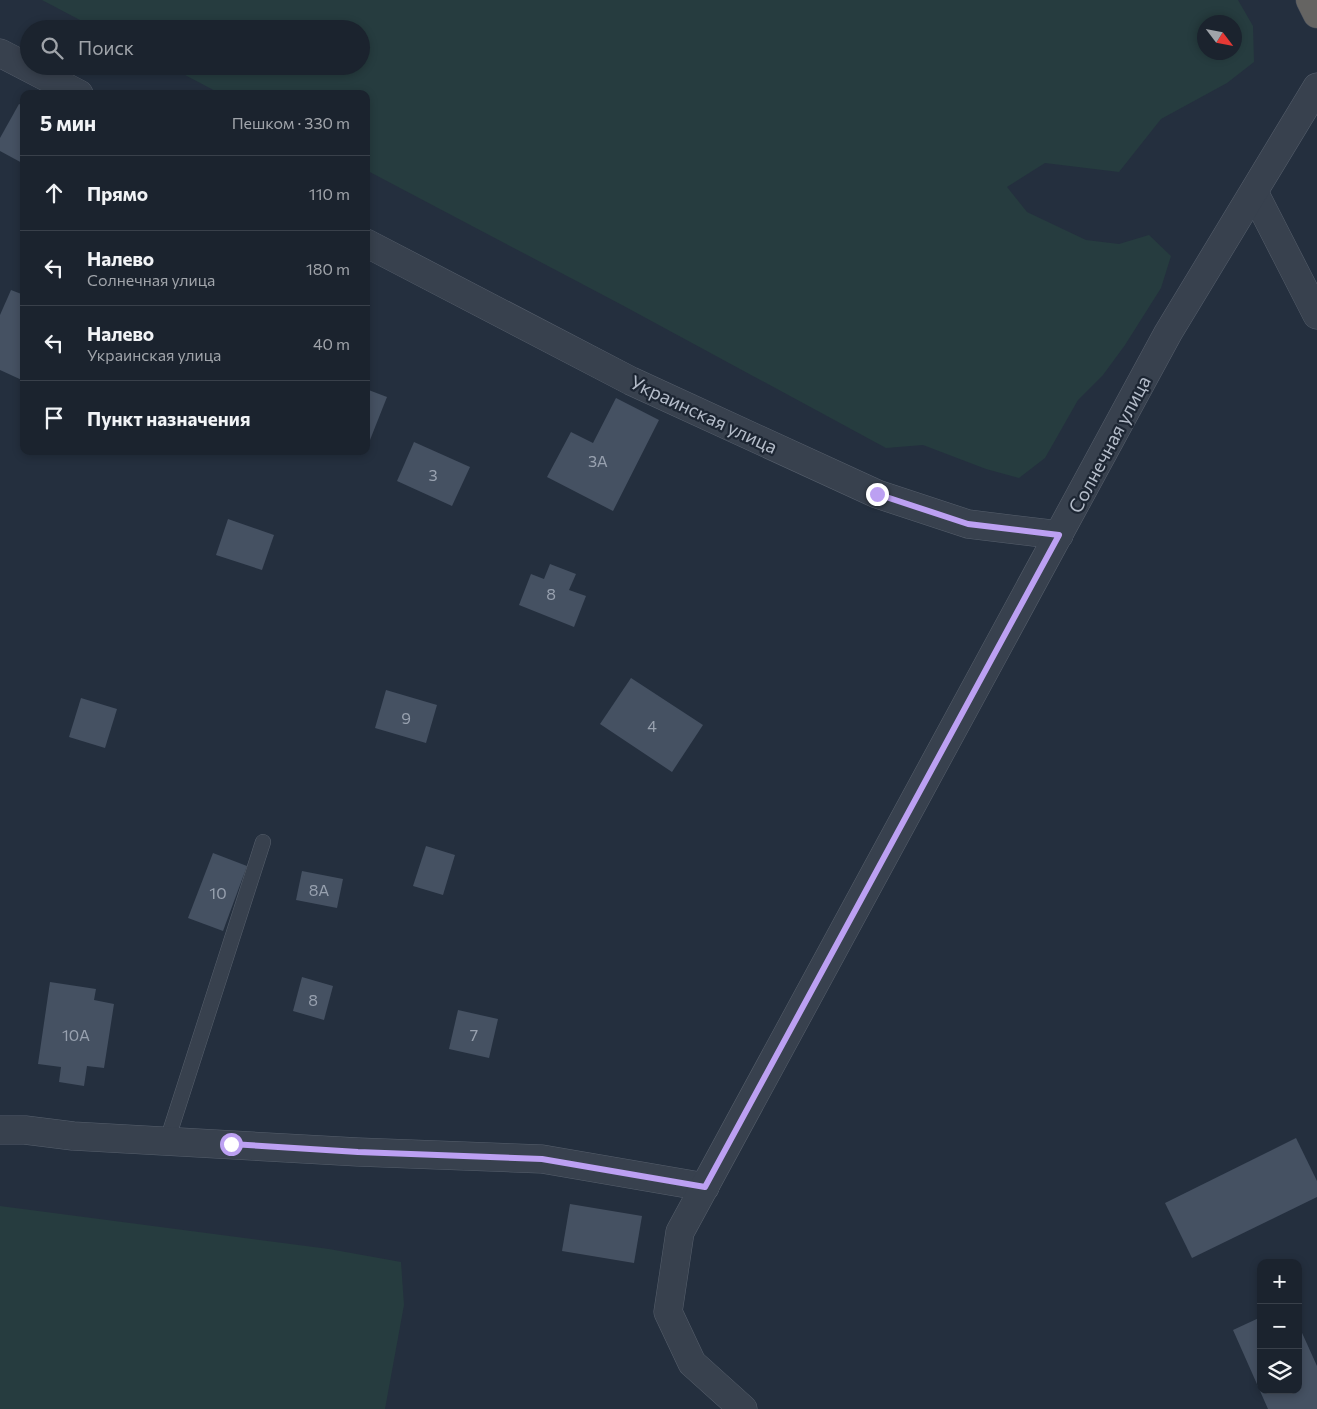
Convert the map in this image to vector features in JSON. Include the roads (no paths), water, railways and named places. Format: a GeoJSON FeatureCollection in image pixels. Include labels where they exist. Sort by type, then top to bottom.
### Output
{"type":"FeatureCollection","features":[{"type":"Feature","properties":{"kind":"highway"},"geometry":{"type":"LineString","coordinates":[[1310,0],[1317,14]]}},
{"type":"Feature","properties":{"kind":"street"},"geometry":{"type":"LineString","coordinates":[[0,54],[20,64]]}},
{"type":"Feature","properties":{"kind":"street"},"geometry":{"type":"LineString","coordinates":[[41,75],[71,90]]}},
{"type":"Feature","properties":{"kind":"street","name":"Солнечная улица"},"geometry":{"type":"LineString","coordinates":[[743,1409],[692,1363],[668,1312],[680,1232],[1168,333],[1317,88]]}},
{"type":"Feature","properties":{"kind":"street"},"geometry":{"type":"LineString","coordinates":[[1254,192],[1317,315]]}},
{"type":"Feature","properties":{"kind":"street","name":"Украинская улица"},"geometry":{"type":"LineString","coordinates":[[370,245],[631,381],[877,494],[968,524],[1059,535]]}},
{"type":"Feature","properties":{"kind":"street"},"geometry":{"type":"LineString","coordinates":[[0,1130],[25,1130],[73,1136],[358,1152],[542,1159],[705,1187]]}},
{"type":"Feature","properties":{"kind":"lane"},"geometry":{"type":"LineString","coordinates":[[167,1141],[263,842]]}}]}
